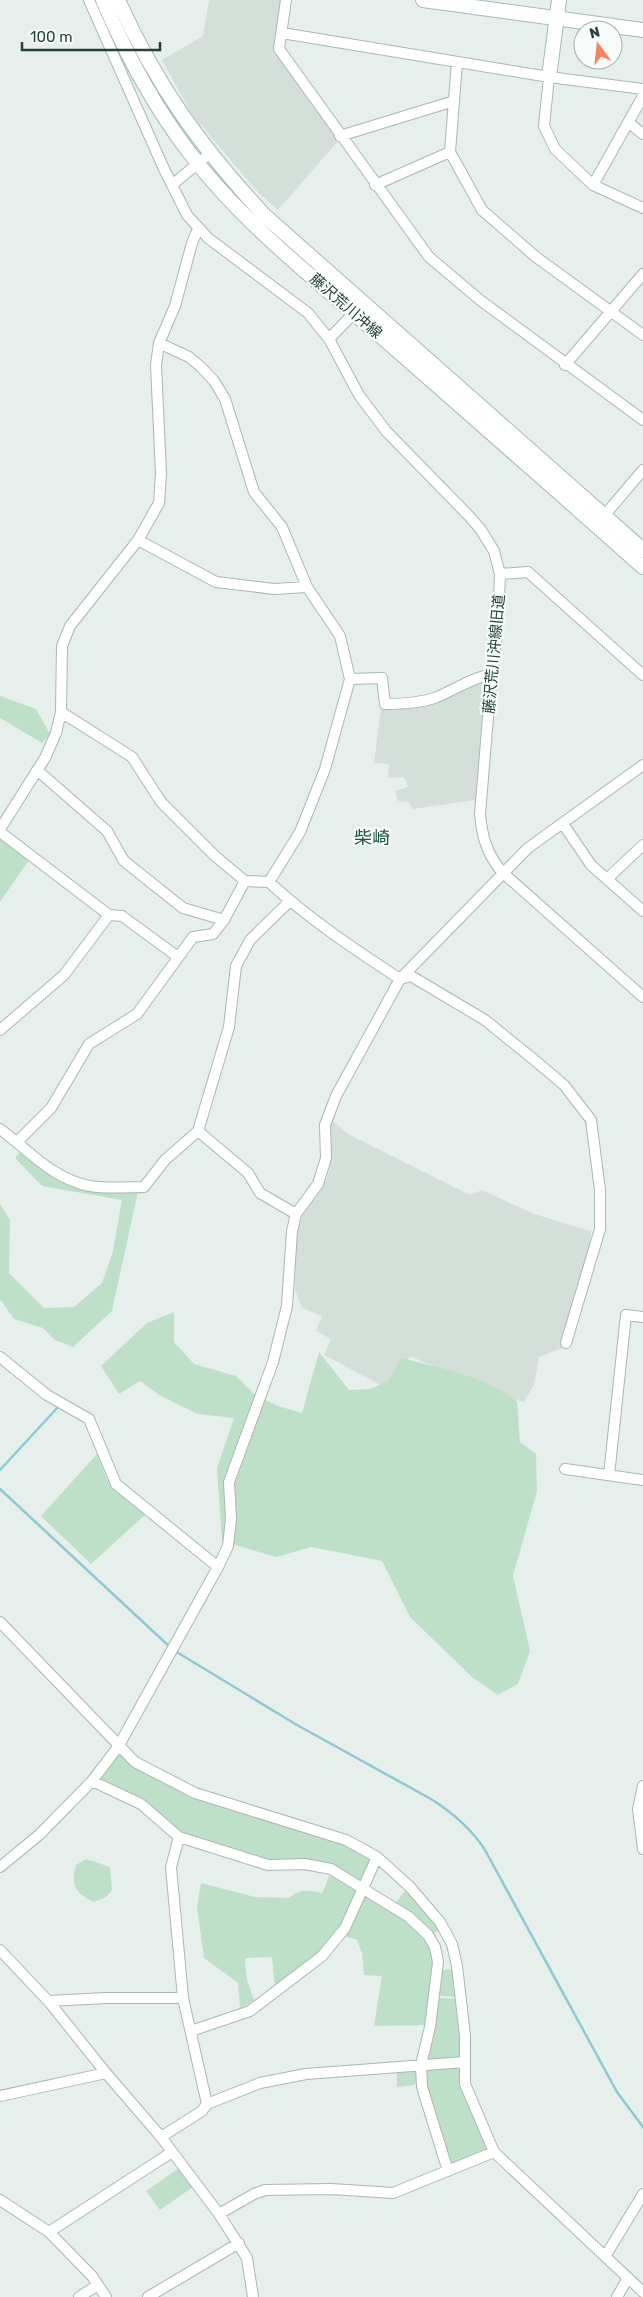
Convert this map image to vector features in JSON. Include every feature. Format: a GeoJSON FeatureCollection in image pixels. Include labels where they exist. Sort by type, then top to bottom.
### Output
{"type":"FeatureCollection","features":[{"type":"Feature","properties":{"kind":"main road","name":"藤沢荒川沖線"},"geometry":{"type":"LineString","coordinates":[[103,0],[138,75],[164,117],[198,164],[244,213],[354,313],[643,568]]}},
{"type":"Feature","properties":{"kind":"main road","name":"藤沢荒川沖線"},"geometry":{"type":"LineString","coordinates":[[118,0],[169,97],[209,154],[264,215],[643,550]]}},
{"type":"Feature","properties":{"kind":"main road"},"geometry":{"type":"LineString","coordinates":[[423,0],[643,30]]}},
{"type":"Feature","properties":{"kind":"main road"},"geometry":{"type":"LineString","coordinates":[[549,77],[558,0]]}},
{"type":"Feature","properties":{"kind":"street"},"geometry":{"type":"LineString","coordinates":[[89,0],[172,186],[187,215],[198,230],[192,243],[175,306],[159,343],[156,365],[160,438],[160,490],[158,503],[138,540],[70,626],[62,646],[60,712],[56,733],[37,770],[0,830],[109,915],[122,916],[178,957]]}},
{"type":"Feature","properties":{"kind":"street"},"geometry":{"type":"LineString","coordinates":[[286,0],[279,49],[429,257],[480,300],[565,365],[643,420]]}},
{"type":"Feature","properties":{"kind":"street"},"geometry":{"type":"LineString","coordinates":[[282,33],[549,77],[643,89]]}},
{"type":"Feature","properties":{"kind":"street"},"geometry":{"type":"LineString","coordinates":[[458,62],[450,152],[482,210],[536,257],[643,335]]}},
{"type":"Feature","properties":{"kind":"street"},"geometry":{"type":"LineString","coordinates":[[549,77],[544,126],[555,149],[593,185],[643,208]]}},
{"type":"Feature","properties":{"kind":"street"},"geometry":{"type":"LineString","coordinates":[[593,185],[643,96]]}},
{"type":"Feature","properties":{"kind":"street"},"geometry":{"type":"LineString","coordinates":[[340,136],[454,100]]}},
{"type":"Feature","properties":{"kind":"street"},"geometry":{"type":"LineString","coordinates":[[629,123],[643,134]]}},
{"type":"Feature","properties":{"kind":"street"},"geometry":{"type":"LineString","coordinates":[[375,184],[450,152]]}},
{"type":"Feature","properties":{"kind":"street"},"geometry":{"type":"LineString","coordinates":[[172,186],[209,154]]}},
{"type":"Feature","properties":{"kind":"street","name":"藤沢荒川沖線旧道"},"geometry":{"type":"LineString","coordinates":[[198,230],[308,312],[328,339],[359,395],[386,431],[481,530],[494,551],[500,574],[498,624],[480,814],[486,849],[502,872],[643,997]]}},
{"type":"Feature","properties":{"kind":"street"},"geometry":{"type":"LineString","coordinates":[[565,365],[643,274]]}},
{"type":"Feature","properties":{"kind":"street"},"geometry":{"type":"LineString","coordinates":[[328,339],[354,313]]}},
{"type":"Feature","properties":{"kind":"street"},"geometry":{"type":"LineString","coordinates":[[159,343],[189,357],[214,381],[222,393],[254,492],[282,527],[307,587],[340,636],[350,679],[325,769],[300,832],[269,882]]}},
{"type":"Feature","properties":{"kind":"street"},"geometry":{"type":"LineString","coordinates":[[604,516],[643,470]]}},
{"type":"Feature","properties":{"kind":"street"},"geometry":{"type":"LineString","coordinates":[[138,540],[216,582],[232,586],[274,589],[307,587]]}},
{"type":"Feature","properties":{"kind":"street"},"geometry":{"type":"LineString","coordinates":[[500,574],[528,572],[643,675]]}},
{"type":"Feature","properties":{"kind":"street"},"geometry":{"type":"LineString","coordinates":[[350,679],[382,678],[386,704],[406,704],[436,697],[474,677],[492,674]]}},
{"type":"Feature","properties":{"kind":"street"},"geometry":{"type":"LineString","coordinates":[[60,712],[132,758],[161,802],[215,856],[245,881],[269,882],[290,901],[348,945],[400,979],[411,976],[485,1020],[564,1085],[591,1120],[600,1190],[600,1229],[566,1343]]}},
{"type":"Feature","properties":{"kind":"street"},"geometry":{"type":"LineString","coordinates":[[0,1867],[39,1835],[92,1781],[118,1746],[228,1546],[231,1519],[229,1482],[273,1362],[288,1306],[292,1231],[296,1214],[318,1184],[326,1158],[325,1125],[336,1096],[400,979],[502,872],[528,848],[643,765]]}},
{"type":"Feature","properties":{"kind":"street"},"geometry":{"type":"LineString","coordinates":[[37,770],[107,831],[124,861],[175,902],[183,908],[224,920]]}},
{"type":"Feature","properties":{"kind":"street"},"geometry":{"type":"LineString","coordinates":[[563,824],[591,865],[643,911]]}},
{"type":"Feature","properties":{"kind":"street"},"geometry":{"type":"LineString","coordinates":[[608,879],[643,845]]}},
{"type":"Feature","properties":{"kind":"street"},"geometry":{"type":"LineString","coordinates":[[17,1142],[51,1108],[89,1044],[137,1014],[193,938],[213,934],[224,920],[245,881]]}},
{"type":"Feature","properties":{"kind":"street"},"geometry":{"type":"LineString","coordinates":[[0,1129],[57,1174],[72,1181],[91,1186],[144,1187],[165,1160],[198,1131],[229,1027],[236,966],[250,940],[290,901]]}},
{"type":"Feature","properties":{"kind":"street"},"geometry":{"type":"LineString","coordinates":[[0,1030],[64,975],[109,915]]}},
{"type":"Feature","properties":{"kind":"street"},"geometry":{"type":"LineString","coordinates":[[198,1131],[248,1173],[260,1193],[296,1214]]}},
{"type":"Feature","properties":{"kind":"street"},"geometry":{"type":"LineString","coordinates":[[609,1475],[626,1315],[643,1317]]}},
{"type":"Feature","properties":{"kind":"street"},"geometry":{"type":"LineString","coordinates":[[0,1357],[47,1395],[89,1419],[116,1484],[218,1567]]}},
{"type":"Feature","properties":{"kind":"street"},"geometry":{"type":"LineString","coordinates":[[566,1469],[643,1480]]}},
{"type":"Feature","properties":{"kind":"street"},"geometry":{"type":"LineString","coordinates":[[0,1622],[135,1762],[195,1793],[346,1840],[377,1857],[425,1902],[448,1935],[457,1966],[465,2036],[465,2084],[494,2152],[643,2292]]}},
{"type":"Feature","properties":{"kind":"street"},"geometry":{"type":"LineString","coordinates":[[92,1781],[142,1804],[179,1837],[268,1865],[305,1864],[330,1869],[409,1917],[428,1935],[435,1947],[438,1962],[430,2027],[421,2065],[422,2087],[448,2171]]}},
{"type":"Feature","properties":{"kind":"street"},"geometry":{"type":"LineString","coordinates":[[643,1786],[638,1809],[643,1849]]}},
{"type":"Feature","properties":{"kind":"street"},"geometry":{"type":"LineString","coordinates":[[179,1837],[171,1867],[183,1998],[207,2104]]}},
{"type":"Feature","properties":{"kind":"street"},"geometry":{"type":"LineString","coordinates":[[191,2031],[250,2011],[322,1956],[345,1928],[377,1857]]}},
{"type":"Feature","properties":{"kind":"street"},"geometry":{"type":"LineString","coordinates":[[0,1950],[48,2000],[106,2073],[161,2137],[220,2214],[247,2258],[253,2297]]}},
{"type":"Feature","properties":{"kind":"street"},"geometry":{"type":"LineString","coordinates":[[48,2000],[183,1998]]}},
{"type":"Feature","properties":{"kind":"street"},"geometry":{"type":"LineString","coordinates":[[161,2137],[202,2111],[207,2104],[260,2083],[280,2078],[306,2074],[465,2062]]}},
{"type":"Feature","properties":{"kind":"street"},"geometry":{"type":"LineString","coordinates":[[0,2096],[106,2073]]}},
{"type":"Feature","properties":{"kind":"street"},"geometry":{"type":"LineString","coordinates":[[49,2232],[172,2152]]}},
{"type":"Feature","properties":{"kind":"street"},"geometry":{"type":"LineString","coordinates":[[220,2214],[254,2194],[265,2190],[331,2189],[393,2193],[494,2152]]}},
{"type":"Feature","properties":{"kind":"street"},"geometry":{"type":"LineString","coordinates":[[606,2256],[643,2194]]}},
{"type":"Feature","properties":{"kind":"street"},"geometry":{"type":"LineString","coordinates":[[0,2200],[49,2232],[98,2285],[106,2297]]}},
{"type":"Feature","properties":{"kind":"street"},"geometry":{"type":"LineString","coordinates":[[148,2297],[239,2243]]}},
{"type":"Feature","properties":{"kind":"street"},"geometry":{"type":"LineString","coordinates":[[617,2297],[628,2278]]}},
{"type":"Feature","properties":{"kind":"street"},"geometry":{"type":"LineString","coordinates":[[79,2297],[98,2285]]}},
{"type":"Feature","properties":{"kind":"shaded area"},"geometry":{"type":"Polygon","coordinates":[[[209,0],[282,0],[274,49],[338,141],[278,210],[257,191],[193,116],[162,60],[203,36],[209,0]]]}},
{"type":"Feature","properties":{"kind":"shaded area"},"geometry":{"type":"Polygon","coordinates":[[[485,679],[476,800],[412,809],[409,802],[398,801],[395,791],[408,787],[404,777],[388,778],[389,764],[374,763],[381,708],[409,709],[432,702],[485,679]]]}},
{"type":"Feature","properties":{"kind":"shaded area"},"geometry":{"type":"Polygon","coordinates":[[[331,1119],[348,1134],[470,1195],[482,1190],[534,1214],[591,1231],[589,1254],[562,1348],[539,1357],[534,1385],[524,1402],[497,1395],[410,1356],[390,1390],[324,1355],[331,1339],[316,1331],[322,1316],[302,1308],[295,1290],[296,1243],[298,1223],[301,1216],[327,1179],[330,1166],[331,1119]]]}},
{"type":"Feature","properties":{"kind":"green space"},"geometry":{"type":"Polygon","coordinates":[[[0,696],[36,709],[50,734],[42,743],[0,718],[0,696]]]}},
{"type":"Feature","properties":{"kind":"green space"},"geometry":{"type":"Polygon","coordinates":[[[0,838],[29,860],[0,902],[0,838]]]}},
{"type":"Feature","properties":{"kind":"green space"},"geometry":{"type":"Polygon","coordinates":[[[24,1148],[72,1181],[139,1187],[112,1311],[73,1347],[55,1340],[43,1328],[14,1319],[0,1299],[0,1204],[10,1220],[9,1273],[44,1308],[74,1307],[102,1283],[113,1251],[122,1200],[42,1186],[15,1158],[24,1148]]]}},
{"type":"Feature","properties":{"kind":"green space"},"geometry":{"type":"Polygon","coordinates":[[[174,1312],[174,1342],[194,1364],[236,1376],[255,1395],[278,1406],[302,1413],[319,1352],[349,1390],[370,1389],[389,1381],[401,1358],[447,1369],[476,1379],[491,1385],[517,1401],[520,1442],[536,1454],[537,1491],[513,1576],[530,1651],[518,1684],[498,1695],[473,1678],[410,1617],[382,1561],[311,1547],[276,1557],[222,1541],[217,1468],[234,1418],[198,1414],[161,1396],[140,1381],[119,1394],[101,1366],[147,1323],[174,1312]]]}},
{"type":"Feature","properties":{"kind":"green space"},"geometry":{"type":"Polygon","coordinates":[[[97,1454],[107,1480],[146,1514],[91,1564],[41,1516],[97,1454]]]}},
{"type":"Feature","properties":{"kind":"green space"},"geometry":{"type":"Polygon","coordinates":[[[119,1753],[136,1767],[346,1843],[369,1856],[371,1861],[361,1881],[332,1866],[265,1861],[186,1836],[100,1780],[99,1777],[119,1753]]]}},
{"type":"Feature","properties":{"kind":"green space"},"geometry":{"type":"Polygon","coordinates":[[[86,1859],[110,1867],[112,1890],[106,1897],[94,1902],[78,1892],[74,1883],[76,1865],[86,1859]]]}},
{"type":"Feature","properties":{"kind":"green space"},"geometry":{"type":"Polygon","coordinates":[[[330,1874],[357,1891],[341,1927],[324,1950],[275,1987],[272,1957],[245,1958],[247,1980],[254,2000],[240,2009],[238,1983],[204,1958],[197,1907],[201,1883],[255,1897],[289,1898],[304,1891],[322,1893],[330,1874]]]}},
{"type":"Feature","properties":{"kind":"green space"},"geometry":{"type":"Polygon","coordinates":[[[407,1888],[440,1929],[433,1934],[395,1904],[407,1888]]]}},
{"type":"Feature","properties":{"kind":"green space"},"geometry":{"type":"Polygon","coordinates":[[[365,1895],[413,1928],[428,1945],[434,1956],[427,2025],[374,2026],[382,1976],[364,1975],[362,1953],[357,1940],[345,1936],[365,1895]]]}},
{"type":"Feature","properties":{"kind":"green space"},"geometry":{"type":"Polygon","coordinates":[[[454,1969],[456,1997],[438,1996],[441,1970],[454,1969]]]}},
{"type":"Feature","properties":{"kind":"green space"},"geometry":{"type":"Polygon","coordinates":[[[439,1998],[456,1999],[462,2056],[459,2059],[427,2062],[425,2058],[439,1998]]]}},
{"type":"Feature","properties":{"kind":"green space"},"geometry":{"type":"Polygon","coordinates":[[[459,2065],[488,2147],[486,2152],[452,2166],[449,2164],[424,2071],[426,2068],[459,2065]]]}},
{"type":"Feature","properties":{"kind":"green space"},"geometry":{"type":"Polygon","coordinates":[[[415,2070],[418,2072],[419,2080],[414,2085],[397,2087],[397,2072],[415,2070]]]}},
{"type":"Feature","properties":{"kind":"green space"},"geometry":{"type":"Polygon","coordinates":[[[179,2168],[193,2187],[160,2210],[146,2191],[179,2168]]]}},
{"type":"Feature","properties":{"kind":"waterway"},"geometry":{"type":"LineString","coordinates":[[0,1470],[58,1407]]}},
{"type":"Feature","properties":{"kind":"waterway"},"geometry":{"type":"LineString","coordinates":[[0,1489],[171,1648]]}},
{"type":"Feature","properties":{"kind":"waterway"},"geometry":{"type":"LineString","coordinates":[[175,1651],[297,1725],[431,1799],[454,1815],[468,1828],[485,1850],[617,2092],[643,2127]]}},
{"type":"Feature","properties":{"kind":"district","name":"柴崎"},"geometry":{"type":"Point","coordinates":[372,838]}}]}
